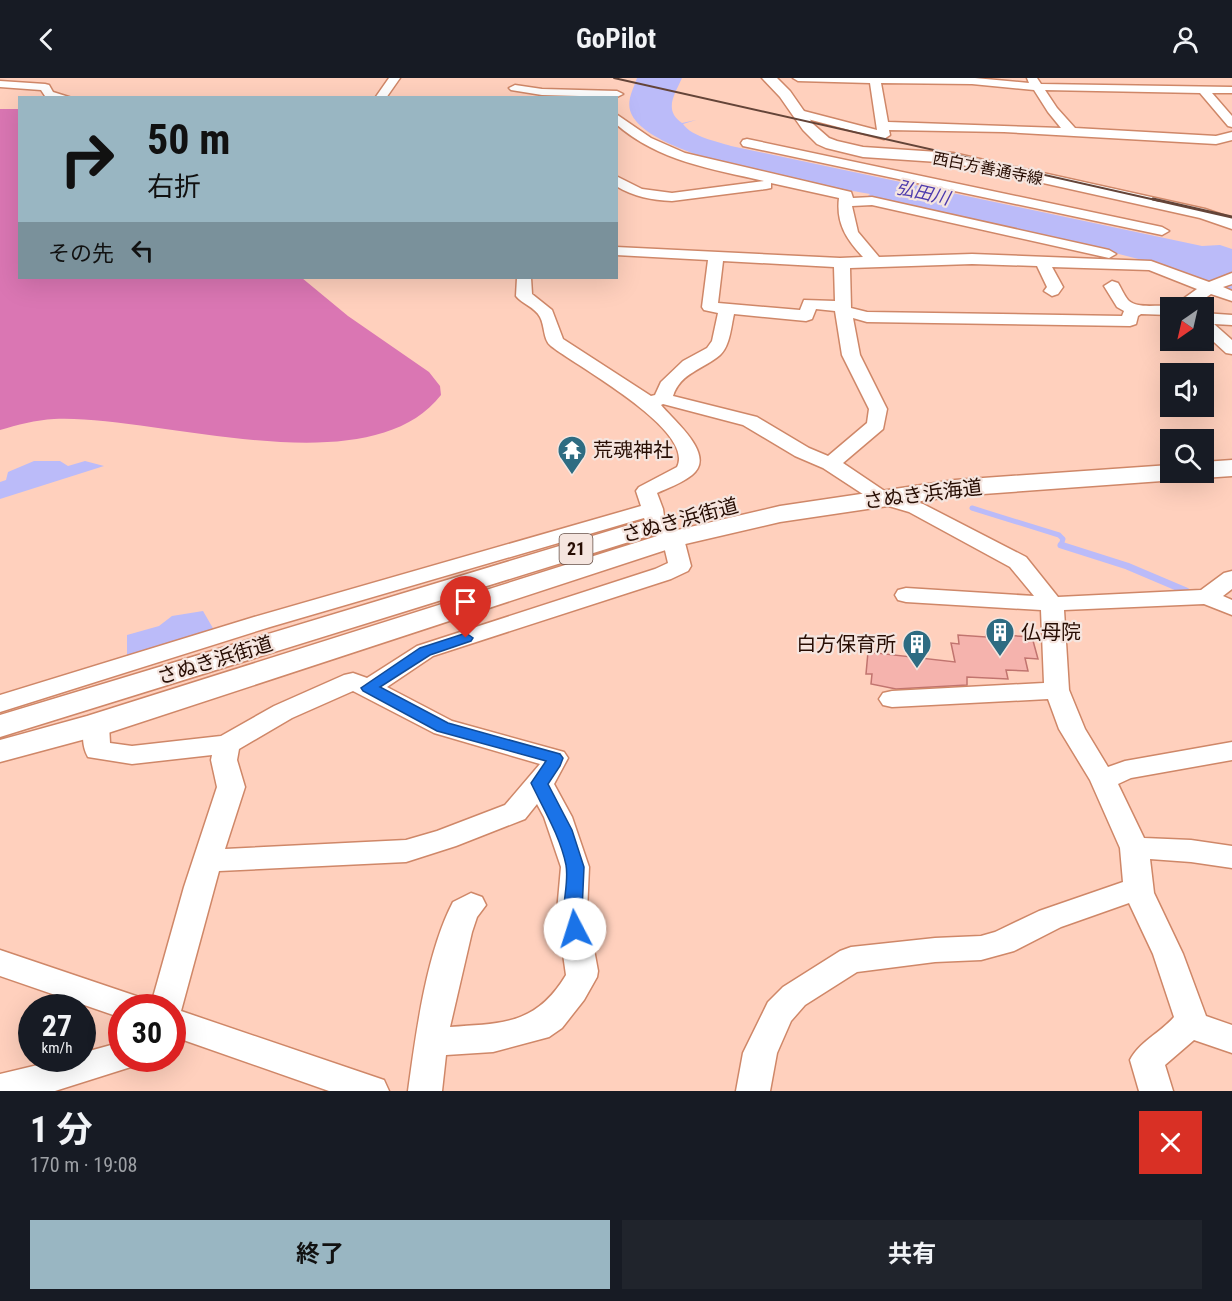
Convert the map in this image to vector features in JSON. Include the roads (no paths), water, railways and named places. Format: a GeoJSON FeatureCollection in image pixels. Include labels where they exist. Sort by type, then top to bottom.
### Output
{"type":"FeatureCollection","features":[{"type":"Feature","properties":{"kind":"main road","name":"西白方善通寺線"},"geometry":{"type":"LineString","coordinates":[[769,78],[816,135],[832,145],[887,154],[953,158],[1205,214],[1232,224]]}},
{"type":"Feature","properties":{"kind":"main road"},"geometry":{"type":"LineString","coordinates":[[1214,465],[1232,466]]}},
{"type":"Feature","properties":{"kind":"main road","name":"さぬき浜街道"},"geometry":{"type":"LineString","coordinates":[[0,726],[660,524],[780,495],[920,475],[1003,470],[1160,466]]}},
{"type":"Feature","properties":{"kind":"main road"},"geometry":{"type":"LineString","coordinates":[[1214,468],[1232,466]]}},
{"type":"Feature","properties":{"kind":"main road","name":"さぬき浜海道"},"geometry":{"type":"LineString","coordinates":[[660,524],[780,514],[955,488],[1160,473]]}},
{"type":"Feature","properties":{"kind":"main road","name":"さぬき浜街道"},"geometry":{"type":"LineString","coordinates":[[0,751],[96,725],[660,524]]}},
{"type":"Feature","properties":{"kind":"street"},"geometry":{"type":"LineString","coordinates":[[382,96],[395,78]]}},
{"type":"Feature","properties":{"kind":"street"},"geometry":{"type":"LineString","coordinates":[[798,78],[865,81],[875,78],[1161,83],[1203,90],[1232,90]]}},
{"type":"Feature","properties":{"kind":"street"},"geometry":{"type":"LineString","coordinates":[[800,114],[884,135],[875,78]]}},
{"type":"Feature","properties":{"kind":"street"},"geometry":{"type":"LineString","coordinates":[[1192,78],[1232,123]]}},
{"type":"Feature","properties":{"kind":"street"},"geometry":{"type":"LineString","coordinates":[[1035,82],[1052,110],[1071,131]]}},
{"type":"Feature","properties":{"kind":"street"},"geometry":{"type":"LineString","coordinates":[[0,84],[45,87],[49,94],[58,96]]}},
{"type":"Feature","properties":{"kind":"street"},"geometry":{"type":"LineString","coordinates":[[517,88],[542,92],[616,95]]}},
{"type":"Feature","properties":{"kind":"street"},"geometry":{"type":"LineString","coordinates":[[618,119],[630,131],[649,142],[698,162],[856,188],[1162,231]]}},
{"type":"Feature","properties":{"kind":"street"},"geometry":{"type":"LineString","coordinates":[[883,126],[1071,131],[1216,140],[1232,136]]}},
{"type":"Feature","properties":{"kind":"street"},"geometry":{"type":"LineString","coordinates":[[618,134],[630,131]]}},
{"type":"Feature","properties":{"kind":"street"},"geometry":{"type":"LineString","coordinates":[[747,143],[856,188],[872,201],[1104,253],[1151,266],[1232,296]]}},
{"type":"Feature","properties":{"kind":"street"},"geometry":{"type":"LineString","coordinates":[[618,181],[639,193],[669,198],[741,186],[783,186],[828,200],[836,213],[887,154]]}},
{"type":"Feature","properties":{"kind":"street"},"geometry":{"type":"LineString","coordinates":[[856,188],[849,234],[874,260]]}},
{"type":"Feature","properties":{"kind":"street"},"geometry":{"type":"LineString","coordinates":[[618,251],[850,263],[874,260],[972,259],[1151,266]]}},
{"type":"Feature","properties":{"kind":"street"},"geometry":{"type":"LineString","coordinates":[[716,255],[710,307],[806,316],[810,303],[843,309],[867,317],[1062,322],[1130,321],[1130,314],[1136,310]]}},
{"type":"Feature","properties":{"kind":"street"},"geometry":{"type":"LineString","coordinates":[[830,464],[876,425],[878,409],[851,355],[843,309],[842,262],[850,263]]}},
{"type":"Feature","properties":{"kind":"street"},"geometry":{"type":"LineString","coordinates":[[1042,262],[1055,287],[1052,291]]}},
{"type":"Feature","properties":{"kind":"street"},"geometry":{"type":"LineString","coordinates":[[1196,297],[1210,287],[1232,278]]}},
{"type":"Feature","properties":{"kind":"street"},"geometry":{"type":"LineString","coordinates":[[524,279],[524,296],[542,306],[549,314],[555,342],[655,400],[701,407],[750,422],[802,452],[830,464],[882,498],[916,508],[1018,562],[1052,604],[1057,690],[1072,729],[1103,780],[1134,848],[1139,888],[1168,954],[1191,1020],[1176,1038],[1147,1060],[1156,1091]]}},
{"type":"Feature","properties":{"kind":"street"},"geometry":{"type":"LineString","coordinates":[[1112,286],[1123,304],[1136,310],[1160,310]]}},
{"type":"Feature","properties":{"kind":"street"},"geometry":{"type":"LineString","coordinates":[[655,400],[689,365],[714,351],[720,341],[727,309]]}},
{"type":"Feature","properties":{"kind":"street"},"geometry":{"type":"LineString","coordinates":[[1214,319],[1232,320]]}},
{"type":"Feature","properties":{"kind":"street"},"geometry":{"type":"LineString","coordinates":[[1214,333],[1232,350]]}},
{"type":"Feature","properties":{"kind":"street"},"geometry":{"type":"LineString","coordinates":[[368,688],[425,651],[663,574],[680,566],[646,491],[685,471],[690,460],[689,448],[655,400]]}},
{"type":"Feature","properties":{"kind":"street"},"geometry":{"type":"LineString","coordinates":[[0,704],[262,622],[660,524]]}},
{"type":"Feature","properties":{"kind":"street"},"geometry":{"type":"LineString","coordinates":[[1207,597],[1232,578]]}},
{"type":"Feature","properties":{"kind":"street"},"geometry":{"type":"LineString","coordinates":[[906,595],[1052,604],[1207,597],[1232,608]]}},
{"type":"Feature","properties":{"kind":"street"},"geometry":{"type":"LineString","coordinates":[[96,725],[97,751],[132,755],[227,744],[283,712],[353,681],[443,727],[555,758],[540,783],[515,812],[446,839],[406,851],[208,861]]}},
{"type":"Feature","properties":{"kind":"street"},"geometry":{"type":"LineString","coordinates":[[892,699],[1057,690]]}},
{"type":"Feature","properties":{"kind":"street"},"geometry":{"type":"LineString","coordinates":[[170,994],[231,787],[224,760],[227,744]]}},
{"type":"Feature","properties":{"kind":"street"},"geometry":{"type":"LineString","coordinates":[[1103,780],[1125,770],[1232,751]]}},
{"type":"Feature","properties":{"kind":"street"},"geometry":{"type":"LineString","coordinates":[[432,1042],[493,1038],[537,1027],[551,1018],[573,991],[581,977],[573,912],[575,867],[565,834],[540,783]]}},
{"type":"Feature","properties":{"kind":"street"},"geometry":{"type":"LineString","coordinates":[[1134,848],[1191,851],[1232,857]]}},
{"type":"Feature","properties":{"kind":"street"},"geometry":{"type":"LineString","coordinates":[[753,1091],[760,1053],[779,1012],[794,996],[851,960],[935,950],[981,948],[1003,942],[1050,919],[1139,888]]}},
{"type":"Feature","properties":{"kind":"street"},"geometry":{"type":"LineString","coordinates":[[425,1091],[432,1042],[456,933],[464,910],[471,905]]}},
{"type":"Feature","properties":{"kind":"street"},"geometry":{"type":"LineString","coordinates":[[0,963],[108,1000]]}},
{"type":"Feature","properties":{"kind":"street"},"geometry":{"type":"LineString","coordinates":[[1188,1024],[1232,1039]]}},
{"type":"Feature","properties":{"kind":"street"},"geometry":{"type":"LineString","coordinates":[[186,1032],[372,1091]]}},
{"type":"Feature","properties":{"kind":"street"},"geometry":{"type":"LineString","coordinates":[[0,1089],[42,1086],[108,1061]]}},
{"type":"Feature","properties":{"kind":"water","name":"弘田川"},"geometry":{"type":"Polygon","coordinates":[[[637,78],[682,78],[672,102],[676,118],[682,123],[696,120],[683,124],[698,135],[731,146],[1202,246],[1220,245],[1232,249],[1232,291],[1146,261],[1084,245],[866,198],[870,194],[778,177],[702,156],[670,144],[645,129],[631,113],[630,100],[637,78]]]}},
{"type":"Feature","properties":{"kind":"water"},"geometry":{"type":"Polygon","coordinates":[[[34,461],[60,461],[68,466],[85,461],[104,466],[0,499],[0,482],[6,480],[8,472],[34,461]]]}},
{"type":"Feature","properties":{"kind":"water"},"geometry":{"type":"Polygon","coordinates":[[[203,611],[214,630],[127,656],[127,635],[159,626],[172,616],[203,611]]]}},
{"type":"Feature","properties":{"kind":"waterway"},"geometry":{"type":"LineString","coordinates":[[972,508],[1059,535],[1063,539],[1061,545]]}},
{"type":"Feature","properties":{"kind":"waterway"},"geometry":{"type":"LineString","coordinates":[[1061,545],[1127,566],[1186,591]]}},
{"type":"Feature","properties":{"kind":"waterway"},"geometry":{"type":"LineString","coordinates":[[1061,545],[1066,547]]}},
{"type":"Feature","properties":{"kind":"railway"},"geometry":{"type":"LineString","coordinates":[[614,78],[1160,201]]}},
{"type":"Feature","properties":{"kind":"railway"},"geometry":{"type":"LineString","coordinates":[[1153,199],[1232,217]]}},
{"type":"Feature","properties":{"kind":"place","name":"荒魂神社"},"geometry":{"type":"Point","coordinates":[572,476]}},
{"type":"Feature","properties":{"kind":"place","name":"仏母院"},"geometry":{"type":"Point","coordinates":[1000,658]}},
{"type":"Feature","properties":{"kind":"place","name":"白方保育所"},"geometry":{"type":"Point","coordinates":[917,670]}}]}
